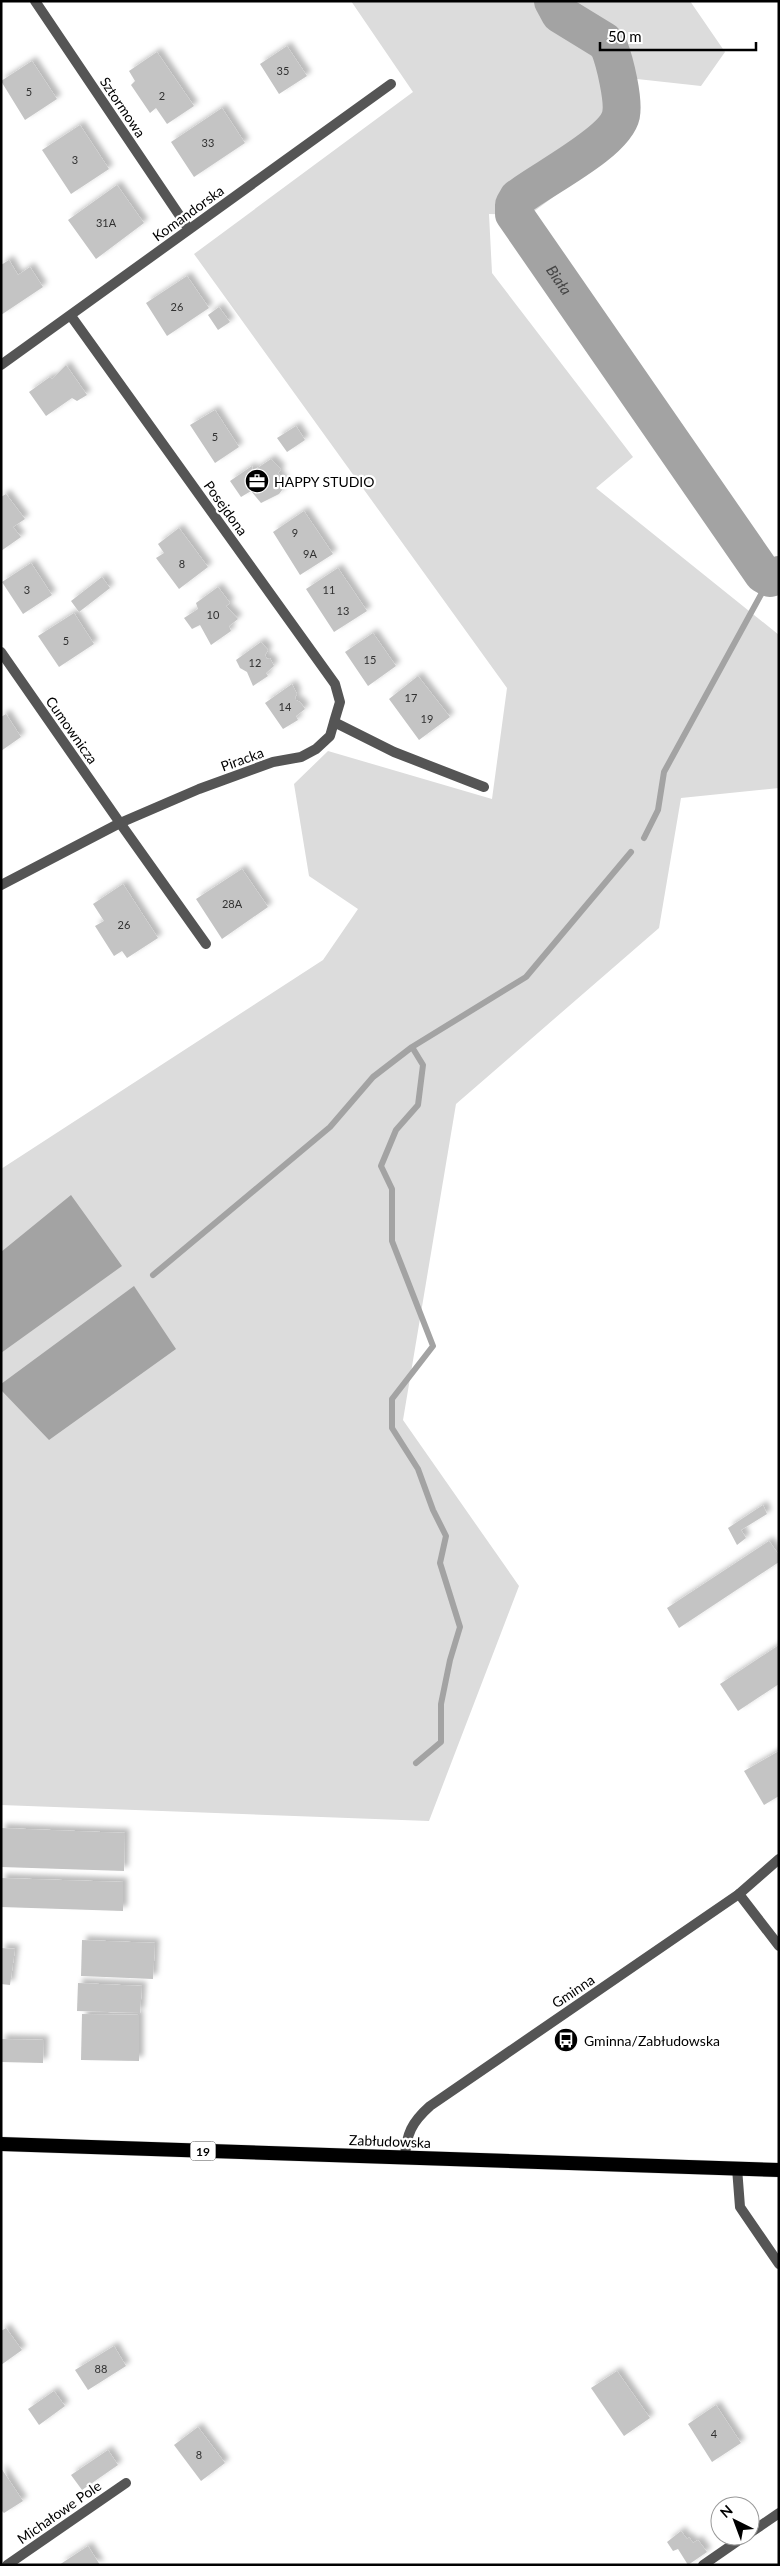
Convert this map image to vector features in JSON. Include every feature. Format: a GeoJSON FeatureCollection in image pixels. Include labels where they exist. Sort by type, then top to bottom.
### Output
{"type":"FeatureCollection","features":[{"type":"Feature","properties":{"kind":"highway","name":"Zabłudowska"},"geometry":{"type":"LineString","coordinates":[[1,2144],[779,2170]]}},
{"type":"Feature","properties":{"kind":"street","name":"Sztormowa"},"geometry":{"type":"LineString","coordinates":[[35,1],[188,228]]}},
{"type":"Feature","properties":{"kind":"street","name":"Komandorska"},"geometry":{"type":"LineString","coordinates":[[1,365],[71,316],[188,228],[391,84]]}},
{"type":"Feature","properties":{"kind":"street","name":"Posejdona"},"geometry":{"type":"LineString","coordinates":[[71,316],[335,684],[340,702],[334,722]]}},
{"type":"Feature","properties":{"kind":"street","name":"Cumownicza"},"geometry":{"type":"LineString","coordinates":[[1,652],[206,944]]}},
{"type":"Feature","properties":{"kind":"street"},"geometry":{"type":"LineString","coordinates":[[334,722],[394,752],[484,786]]}},
{"type":"Feature","properties":{"kind":"street","name":"Piracka"},"geometry":{"type":"LineString","coordinates":[[1,886],[120,824],[264,765],[301,757],[316,749],[330,736],[334,722]]}},
{"type":"Feature","properties":{"kind":"street","name":"Gminna"},"geometry":{"type":"LineString","coordinates":[[405,2158],[406,2141],[411,2126],[430,2106],[739,1894],[779,1859]]}},
{"type":"Feature","properties":{"kind":"street"},"geometry":{"type":"LineString","coordinates":[[739,1894],[779,1946]]}},
{"type":"Feature","properties":{"kind":"street"},"geometry":{"type":"LineString","coordinates":[[737,2168],[740,2207],[779,2264]]}},
{"type":"Feature","properties":{"kind":"street","name":"Michałowe Pole"},"geometry":{"type":"LineString","coordinates":[[7,2565],[126,2483]]}},
{"type":"Feature","properties":{"kind":"street"},"geometry":{"type":"LineString","coordinates":[[760,2526],[779,2513]]}},
{"type":"Feature","properties":{"kind":"street"},"geometry":{"type":"LineString","coordinates":[[703,2565],[731,2546]]}},
{"type":"Feature","properties":{"kind":"shaded area"},"geometry":{"type":"Polygon","coordinates":[[[351,1],[690,1],[725,52],[701,86],[628,78],[634,129],[617,150],[529,215],[489,214],[492,273],[633,457],[596,488],[779,635],[779,788],[681,798],[659,928],[456,1104],[403,1420],[519,1586],[429,1821],[1,1805],[1,1169],[323,960],[358,909],[309,876],[294,784],[328,751],[492,799],[507,688],[194,254],[413,92],[351,1]]]}},
{"type":"Feature","properties":{"kind":"shaded area"},"geometry":{"type":"Polygon","coordinates":[[[71,1195],[122,1266],[1,1353],[1,1252],[71,1195]]]}},
{"type":"Feature","properties":{"kind":"shaded area"},"geometry":{"type":"Polygon","coordinates":[[[134,1286],[176,1349],[49,1440],[1,1390],[1,1384],[134,1286]]]}},
{"type":"Feature","properties":{"kind":"building"},"geometry":{"type":"Polygon","coordinates":[[[287,46],[307,76],[279,94],[260,64],[287,46]]]}},
{"type":"Feature","properties":{"kind":"building"},"geometry":{"type":"Polygon","coordinates":[[[157,52],[194,106],[167,124],[156,108],[150,113],[131,85],[135,81],[129,71],[157,52]]]}},
{"type":"Feature","properties":{"kind":"building"},"geometry":{"type":"Polygon","coordinates":[[[32,61],[57,99],[25,120],[1,81],[32,61]]]}},
{"type":"Feature","properties":{"kind":"building"},"geometry":{"type":"Polygon","coordinates":[[[222,108],[245,143],[194,177],[171,142],[222,108]]]}},
{"type":"Feature","properties":{"kind":"building"},"geometry":{"type":"Polygon","coordinates":[[[80,125],[109,169],[71,194],[42,150],[80,125]]]}},
{"type":"Feature","properties":{"kind":"building"},"geometry":{"type":"Polygon","coordinates":[[[117,185],[144,223],[96,259],[68,220],[117,185]]]}},
{"type":"Feature","properties":{"kind":"building"},"geometry":{"type":"Polygon","coordinates":[[[9,260],[18,275],[30,267],[43,287],[1,315],[1,265],[9,260]]]}},
{"type":"Feature","properties":{"kind":"building"},"geometry":{"type":"Polygon","coordinates":[[[187,276],[209,308],[167,336],[146,303],[187,276]]]}},
{"type":"Feature","properties":{"kind":"building"},"geometry":{"type":"Polygon","coordinates":[[[219,307],[230,322],[218,330],[208,315],[219,307]]]}},
{"type":"Feature","properties":{"kind":"building"},"geometry":{"type":"Polygon","coordinates":[[[66,365],[87,395],[77,401],[72,398],[46,416],[29,392],[50,377],[52,379],[66,365]]]}},
{"type":"Feature","properties":{"kind":"building"},"geometry":{"type":"Polygon","coordinates":[[[215,410],[239,447],[215,463],[190,425],[215,410]]]}},
{"type":"Feature","properties":{"kind":"building"},"geometry":{"type":"Polygon","coordinates":[[[296,426],[305,440],[287,452],[277,438],[296,426]]]}},
{"type":"Feature","properties":{"kind":"building","name":"HAPPY STUDIO"},"geometry":{"type":"Polygon","coordinates":[[[271,459],[281,469],[278,473],[286,485],[279,494],[261,503],[251,491],[241,497],[230,481],[252,466],[253,471],[271,459]]]}},
{"type":"Feature","properties":{"kind":"building"},"geometry":{"type":"Polygon","coordinates":[[[6,494],[25,519],[13,527],[21,537],[1,551],[1,497],[6,494]]]}},
{"type":"Feature","properties":{"kind":"building"},"geometry":{"type":"Polygon","coordinates":[[[304,511],[333,554],[300,575],[273,532],[304,511]]]}},
{"type":"Feature","properties":{"kind":"building"},"geometry":{"type":"Polygon","coordinates":[[[179,528],[208,567],[179,589],[156,558],[164,553],[158,544],[179,528]]]}},
{"type":"Feature","properties":{"kind":"building"},"geometry":{"type":"Polygon","coordinates":[[[31,563],[52,595],[23,614],[2,582],[31,563]]]}},
{"type":"Feature","properties":{"kind":"building"},"geometry":{"type":"Polygon","coordinates":[[[338,568],[367,611],[334,632],[306,589],[338,568]]]}},
{"type":"Feature","properties":{"kind":"building"},"geometry":{"type":"Polygon","coordinates":[[[102,577],[110,588],[79,612],[71,601],[102,577]]]}},
{"type":"Feature","properties":{"kind":"building"},"geometry":{"type":"Polygon","coordinates":[[[218,587],[230,603],[226,606],[238,619],[229,626],[231,631],[211,645],[200,625],[192,629],[184,618],[198,609],[196,603],[218,587]]]}},
{"type":"Feature","properties":{"kind":"building"},"geometry":{"type":"Polygon","coordinates":[[[74,613],[94,644],[59,667],[38,636],[74,613]]]}},
{"type":"Feature","properties":{"kind":"building"},"geometry":{"type":"Polygon","coordinates":[[[373,633],[396,666],[368,686],[345,652],[373,633]]]}},
{"type":"Feature","properties":{"kind":"building"},"geometry":{"type":"Polygon","coordinates":[[[261,642],[268,650],[265,655],[267,659],[270,658],[274,666],[266,673],[268,676],[253,686],[247,672],[240,668],[236,660],[261,642]]]}},
{"type":"Feature","properties":{"kind":"building"},"geometry":{"type":"Polygon","coordinates":[[[418,676],[450,717],[419,740],[389,699],[418,676]]]}},
{"type":"Feature","properties":{"kind":"building"},"geometry":{"type":"Polygon","coordinates":[[[292,684],[297,694],[296,700],[305,709],[296,716],[298,720],[283,729],[265,703],[292,684]]]}},
{"type":"Feature","properties":{"kind":"building"},"geometry":{"type":"Polygon","coordinates":[[[6,714],[21,737],[1,751],[1,717],[6,714]]]}},
{"type":"Feature","properties":{"kind":"building"},"geometry":{"type":"Polygon","coordinates":[[[242,869],[268,907],[222,939],[196,899],[242,869]]]}},
{"type":"Feature","properties":{"kind":"building"},"geometry":{"type":"Polygon","coordinates":[[[123,884],[158,938],[127,958],[122,951],[114,956],[95,926],[104,921],[93,904],[123,884]]]}},
{"type":"Feature","properties":{"kind":"building"},"geometry":{"type":"Polygon","coordinates":[[[763,1505],[767,1514],[741,1530],[746,1538],[737,1545],[728,1528],[763,1505]]]}},
{"type":"Feature","properties":{"kind":"building"},"geometry":{"type":"Polygon","coordinates":[[[769,1541],[779,1555],[779,1562],[679,1628],[667,1608],[769,1541]]]}},
{"type":"Feature","properties":{"kind":"building"},"geometry":{"type":"Polygon","coordinates":[[[779,1645],[779,1684],[738,1711],[720,1684],[779,1645]]]}},
{"type":"Feature","properties":{"kind":"building"},"geometry":{"type":"Polygon","coordinates":[[[779,1751],[779,1796],[764,1805],[744,1771],[779,1751]]]}},
{"type":"Feature","properties":{"kind":"building"},"geometry":{"type":"Polygon","coordinates":[[[1,1828],[125,1833],[124,1871],[1,1867],[1,1828]]]}},
{"type":"Feature","properties":{"kind":"building"},"geometry":{"type":"Polygon","coordinates":[[[1,1878],[123,1882],[123,1911],[1,1907],[1,1878]]]}},
{"type":"Feature","properties":{"kind":"building"},"geometry":{"type":"Polygon","coordinates":[[[82,1940],[155,1943],[153,1979],[81,1976],[82,1940]]]}},
{"type":"Feature","properties":{"kind":"building"},"geometry":{"type":"Polygon","coordinates":[[[1,1948],[15,1949],[10,1985],[1,1984],[1,1948]]]}},
{"type":"Feature","properties":{"kind":"building"},"geometry":{"type":"Polygon","coordinates":[[[78,1983],[142,1986],[140,2013],[77,2011],[78,1983]]]}},
{"type":"Feature","properties":{"kind":"building"},"geometry":{"type":"Polygon","coordinates":[[[82,2014],[139,2015],[139,2061],[81,2060],[82,2014]]]}},
{"type":"Feature","properties":{"kind":"building"},"geometry":{"type":"Polygon","coordinates":[[[1,2039],[44,2040],[43,2063],[1,2062],[1,2039]]]}},
{"type":"Feature","properties":{"kind":"building"},"geometry":{"type":"Polygon","coordinates":[[[6,2328],[22,2350],[1,2365],[1,2331],[6,2328]]]}},
{"type":"Feature","properties":{"kind":"building"},"geometry":{"type":"Polygon","coordinates":[[[114,2346],[126,2366],[88,2390],[75,2370],[114,2346]]]}},
{"type":"Feature","properties":{"kind":"building"},"geometry":{"type":"Polygon","coordinates":[[[617,2371],[650,2418],[624,2436],[591,2388],[617,2371]]]}},
{"type":"Feature","properties":{"kind":"building"},"geometry":{"type":"Polygon","coordinates":[[[54,2391],[65,2406],[39,2425],[28,2409],[54,2391]]]}},
{"type":"Feature","properties":{"kind":"building"},"geometry":{"type":"Polygon","coordinates":[[[716,2405],[741,2443],[712,2462],[688,2424],[716,2405]]]}},
{"type":"Feature","properties":{"kind":"building"},"geometry":{"type":"Polygon","coordinates":[[[198,2427],[225,2463],[201,2481],[174,2445],[198,2427]]]}},
{"type":"Feature","properties":{"kind":"building"},"geometry":{"type":"Polygon","coordinates":[[[108,2450],[118,2465],[82,2490],[71,2475],[108,2450]]]}},
{"type":"Feature","properties":{"kind":"building"},"geometry":{"type":"Polygon","coordinates":[[[1,2468],[23,2501],[4,2513],[1,2510],[1,2468]]]}},
{"type":"Feature","properties":{"kind":"building"},"geometry":{"type":"Polygon","coordinates":[[[681,2531],[693,2543],[698,2540],[707,2552],[688,2565],[678,2549],[673,2551],[667,2542],[681,2531]]]}},
{"type":"Feature","properties":{"kind":"building"},"geometry":{"type":"Polygon","coordinates":[[[88,2546],[100,2565],[59,2565],[88,2546]]]}},
{"type":"Feature","properties":{"kind":"waterway","name":"Biała"},"geometry":{"type":"LineString","coordinates":[[553,1],[560,14],[604,41],[609,47],[618,81],[622,108],[621,115],[616,126],[592,149],[518,198],[514,205],[514,214],[763,574],[770,578],[779,575]]}},
{"type":"Feature","properties":{"kind":"waterway"},"geometry":{"type":"LineString","coordinates":[[644,838],[658,810],[664,772],[770,578]]}},
{"type":"Feature","properties":{"kind":"waterway"},"geometry":{"type":"LineString","coordinates":[[153,1275],[330,1127],[373,1077],[412,1047],[526,977],[631,852]]}},
{"type":"Feature","properties":{"kind":"waterway"},"geometry":{"type":"LineString","coordinates":[[412,1047],[423,1065],[418,1105],[396,1130],[381,1166],[392,1189],[392,1241],[433,1346],[392,1399],[392,1428],[418,1469],[433,1510],[446,1536],[440,1563],[460,1627],[450,1660],[441,1704],[441,1742],[416,1763]]}},
{"type":"Feature","properties":{"kind":"place","name":"HAPPY STUDIO"},"geometry":{"type":"Point","coordinates":[257,481]}},
{"type":"Feature","properties":{"kind":"place","name":"Gminna/Zabłudowska"},"geometry":{"type":"Point","coordinates":[566,2040]}}]}
